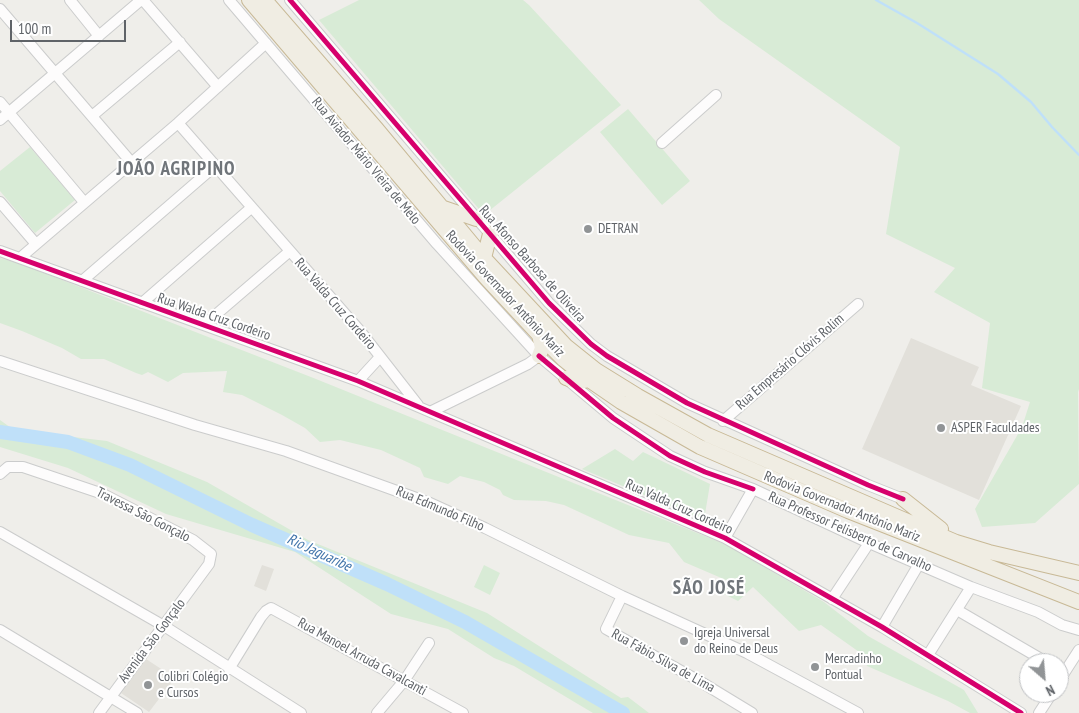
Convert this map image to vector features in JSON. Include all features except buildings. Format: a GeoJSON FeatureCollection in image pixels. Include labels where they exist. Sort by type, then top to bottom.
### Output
{"type":"FeatureCollection","features":[{"type":"Feature","properties":{"kind":"highway","name":"Rodovia Governador Antônio Mariz"},"geometry":{"type":"LineString","coordinates":[[249,0],[486,278],[563,359],[589,380],[620,402],[700,447],[848,511],[1079,602]]}},
{"type":"Feature","properties":{"kind":"highway","name":"Rodovia Governador Antônio Mariz"},"geometry":{"type":"LineString","coordinates":[[266,0],[484,258],[566,346],[596,370],[708,435],[956,542],[989,552],[1079,573]]}},
{"type":"Feature","properties":{"kind":"highway"},"geometry":{"type":"LineString","coordinates":[[443,208],[476,219]]}},
{"type":"Feature","properties":{"kind":"highway"},"geometry":{"type":"LineString","coordinates":[[484,258],[490,234]]}},
{"type":"Feature","properties":{"kind":"highway"},"geometry":{"type":"LineString","coordinates":[[539,335],[542,348],[539,356]]}},
{"type":"Feature","properties":{"kind":"highway"},"geometry":{"type":"LineString","coordinates":[[566,378],[577,382],[589,380]]}},
{"type":"Feature","properties":{"kind":"highway"},"geometry":{"type":"LineString","coordinates":[[903,498],[934,525],[989,552]]}},
{"type":"Feature","properties":{"kind":"street"},"geometry":{"type":"LineString","coordinates":[[70,0],[99,36]]}},
{"type":"Feature","properties":{"kind":"street"},"geometry":{"type":"LineString","coordinates":[[0,120],[142,0],[218,87]]}},
{"type":"Feature","properties":{"kind":"street","name":"Rua Aviador Mário Vieira de Melo"},"geometry":{"type":"LineString","coordinates":[[229,0],[437,244],[539,356],[613,418],[670,456],[704,472],[753,489]]}},
{"type":"Feature","properties":{"kind":"street","name":"Rua Afonso Barbosa de Oliveira"},"geometry":{"type":"LineString","coordinates":[[290,0],[548,303],[598,350],[657,387],[723,421],[903,498]]}},
{"type":"Feature","properties":{"kind":"street"},"geometry":{"type":"LineString","coordinates":[[0,9],[131,162]]}},
{"type":"Feature","properties":{"kind":"street"},"geometry":{"type":"LineString","coordinates":[[92,116],[180,42]]}},
{"type":"Feature","properties":{"kind":"street"},"geometry":{"type":"LineString","coordinates":[[20,258],[178,123],[266,43]]}},
{"type":"Feature","properties":{"kind":"street"},"geometry":{"type":"LineString","coordinates":[[662,143],[716,95]]}},
{"type":"Feature","properties":{"kind":"street"},"geometry":{"type":"LineString","coordinates":[[0,102],[84,202]]}},
{"type":"Feature","properties":{"kind":"street","name":"Rua Valda Cruz Cordeiro"},"geometry":{"type":"LineString","coordinates":[[178,123],[290,251],[419,406],[725,538],[882,627],[1021,713]]}},
{"type":"Feature","properties":{"kind":"street"},"geometry":{"type":"LineString","coordinates":[[82,281],[215,166]]}},
{"type":"Feature","properties":{"kind":"street"},"geometry":{"type":"LineString","coordinates":[[0,202],[36,244]]}},
{"type":"Feature","properties":{"kind":"street"},"geometry":{"type":"LineString","coordinates":[[142,303],[251,208]]}},
{"type":"Feature","properties":{"kind":"street","name":"Rua Walda Cruz Cordeiro"},"geometry":{"type":"LineString","coordinates":[[0,251],[205,324],[358,381],[419,406]]}},
{"type":"Feature","properties":{"kind":"street"},"geometry":{"type":"LineString","coordinates":[[205,324],[290,251]]}},
{"type":"Feature","properties":{"kind":"street","name":"Rua Empresário Clóvis Rolim"},"geometry":{"type":"LineString","coordinates":[[723,421],[858,304]]}},
{"type":"Feature","properties":{"kind":"street"},"geometry":{"type":"LineString","coordinates":[[432,411],[528,364],[539,356]]}},
{"type":"Feature","properties":{"kind":"street"},"geometry":{"type":"LineString","coordinates":[[358,381],[380,357]]}},
{"type":"Feature","properties":{"kind":"street","name":"Rua Edmundo Filho"},"geometry":{"type":"LineString","coordinates":[[0,361],[195,425],[286,451],[430,503],[622,596],[747,653],[858,713]]}},
{"type":"Feature","properties":{"kind":"street","name":"Travessa São Gonçalo"},"geometry":{"type":"LineString","coordinates":[[0,474],[8,467],[23,468],[103,494],[205,548],[212,556],[205,569]]}},
{"type":"Feature","properties":{"kind":"street","name":"Rua Professor Felisberto de Carvalho"},"geometry":{"type":"LineString","coordinates":[[725,538],[753,489],[869,543],[971,587],[1038,612],[1062,625],[1079,630]]}},
{"type":"Feature","properties":{"kind":"street"},"geometry":{"type":"LineString","coordinates":[[0,532],[164,626],[301,713]]}},
{"type":"Feature","properties":{"kind":"street"},"geometry":{"type":"LineString","coordinates":[[832,599],[869,543]]}},
{"type":"Feature","properties":{"kind":"street"},"geometry":{"type":"LineString","coordinates":[[882,627],[919,564]]}},
{"type":"Feature","properties":{"kind":"street","name":"Avenida São Gonçalo"},"geometry":{"type":"LineString","coordinates":[[99,713],[205,569]]}},
{"type":"Feature","properties":{"kind":"street"},"geometry":{"type":"LineString","coordinates":[[928,655],[971,587]]}},
{"type":"Feature","properties":{"kind":"street","name":"Rua Fábio Silva de Lima"},"geometry":{"type":"LineString","coordinates":[[622,596],[606,629],[752,713]]}},
{"type":"Feature","properties":{"kind":"street","name":"Rua Manoel Arruda Cavalcanti"},"geometry":{"type":"LineString","coordinates":[[229,669],[266,611],[271,608],[463,713]]}},
{"type":"Feature","properties":{"kind":"street"},"geometry":{"type":"LineString","coordinates":[[957,610],[1031,653]]}},
{"type":"Feature","properties":{"kind":"street"},"geometry":{"type":"LineString","coordinates":[[0,630],[137,713]]}},
{"type":"Feature","properties":{"kind":"street"},"geometry":{"type":"LineString","coordinates":[[378,713],[404,681],[428,643]]}},
{"type":"Feature","properties":{"kind":"street"},"geometry":{"type":"LineString","coordinates":[[1069,663],[1079,650]]}},
{"type":"Feature","properties":{"kind":"shaded area","name":"ASPER Faculdades"},"geometry":{"type":"Polygon","coordinates":[[[911,338],[979,367],[971,385],[1021,406],[979,500],[862,449],[911,338]]]}},
{"type":"Feature","properties":{"kind":"shaded area"},"geometry":{"type":"Polygon","coordinates":[[[262,565],[274,569],[266,591],[254,586],[262,565]]]}},
{"type":"Feature","properties":{"kind":"shaded area","name":"Colibri Colégio e Cursos"},"geometry":{"type":"Polygon","coordinates":[[[146,659],[175,678],[149,712],[121,693],[146,659]]]}},
{"type":"Feature","properties":{"kind":"green space"},"geometry":{"type":"Polygon","coordinates":[[[359,0],[523,0],[621,105],[484,215],[319,20],[359,0]]]}},
{"type":"Feature","properties":{"kind":"green space"},"geometry":{"type":"Polygon","coordinates":[[[699,0],[1079,0],[1079,484],[1035,523],[982,527],[975,509],[1022,427],[1030,402],[982,388],[990,323],[934,292],[955,268],[886,234],[900,147],[719,19],[699,0]]]}},
{"type":"Feature","properties":{"kind":"green space"},"geometry":{"type":"Polygon","coordinates":[[[628,109],[690,181],[662,205],[600,132],[628,109]]]}},
{"type":"Feature","properties":{"kind":"green space"},"geometry":{"type":"Polygon","coordinates":[[[30,147],[75,200],[35,233],[0,191],[0,171],[30,147]]]}},
{"type":"Feature","properties":{"kind":"green space"},"geometry":{"type":"Polygon","coordinates":[[[0,258],[21,264],[316,379],[727,545],[824,602],[868,636],[964,690],[978,713],[970,713],[948,701],[867,666],[862,654],[821,625],[799,631],[753,587],[738,601],[724,594],[726,580],[684,562],[669,543],[629,535],[564,505],[546,501],[514,500],[484,482],[460,476],[448,484],[424,477],[420,468],[381,450],[340,440],[320,442],[305,428],[282,415],[242,395],[223,392],[227,371],[183,373],[168,382],[148,372],[142,375],[104,359],[81,359],[62,348],[0,323],[0,258]]]}},
{"type":"Feature","properties":{"kind":"green space"},"geometry":{"type":"Polygon","coordinates":[[[0,420],[14,430],[107,441],[207,482],[308,540],[487,613],[621,698],[628,697],[649,713],[593,713],[514,666],[494,658],[448,629],[391,614],[295,552],[166,514],[68,468],[0,447],[0,420]]]}},
{"type":"Feature","properties":{"kind":"green space"},"geometry":{"type":"Polygon","coordinates":[[[615,449],[633,461],[643,452],[710,484],[704,520],[582,469],[615,449]]]}},
{"type":"Feature","properties":{"kind":"green space"},"geometry":{"type":"Polygon","coordinates":[[[484,565],[500,573],[490,595],[474,587],[484,565]]]}},
{"type":"Feature","properties":{"kind":"waterway"},"geometry":{"type":"LineString","coordinates":[[876,0],[917,23],[998,74],[1031,102],[1079,155]]}},
{"type":"Feature","properties":{"kind":"waterway","name":"Rio Jaguaribe"},"geometry":{"type":"LineString","coordinates":[[0,432],[68,442],[130,465],[252,525],[387,584],[465,622],[623,713]]}},
{"type":"Feature","properties":{"kind":"cycle path"},"geometry":{"type":"LineString","coordinates":[[290,0],[549,303],[591,344],[607,356],[687,403],[903,499]]}},
{"type":"Feature","properties":{"kind":"cycle path"},"geometry":{"type":"LineString","coordinates":[[0,251],[358,381],[725,538],[882,627],[1021,713]]}},
{"type":"Feature","properties":{"kind":"cycle path"},"geometry":{"type":"LineString","coordinates":[[539,356],[613,418],[670,456],[705,472],[753,489]]}},
{"type":"Feature","properties":{"kind":"place","name":"DETRAN"},"geometry":{"type":"Point","coordinates":[588,229]}},
{"type":"Feature","properties":{"kind":"place","name":"ASPER Faculdades"},"geometry":{"type":"Point","coordinates":[941,428]}},
{"type":"Feature","properties":{"kind":"place","name":"Igreja Universal do Reino de Deus"},"geometry":{"type":"Point","coordinates":[684,641]}},
{"type":"Feature","properties":{"kind":"place","name":"Mercadinho Pontual"},"geometry":{"type":"Point","coordinates":[815,667]}},
{"type":"Feature","properties":{"kind":"place","name":"Colibri Colégio e Cursos"},"geometry":{"type":"Point","coordinates":[148,685]}},
{"type":"Feature","properties":{"kind":"district","name":"JOÃO AGRIPINO"},"geometry":{"type":"Point","coordinates":[176,170]}},
{"type":"Feature","properties":{"kind":"district","name":"SÃO JOSÉ"},"geometry":{"type":"Point","coordinates":[709,589]}}]}
